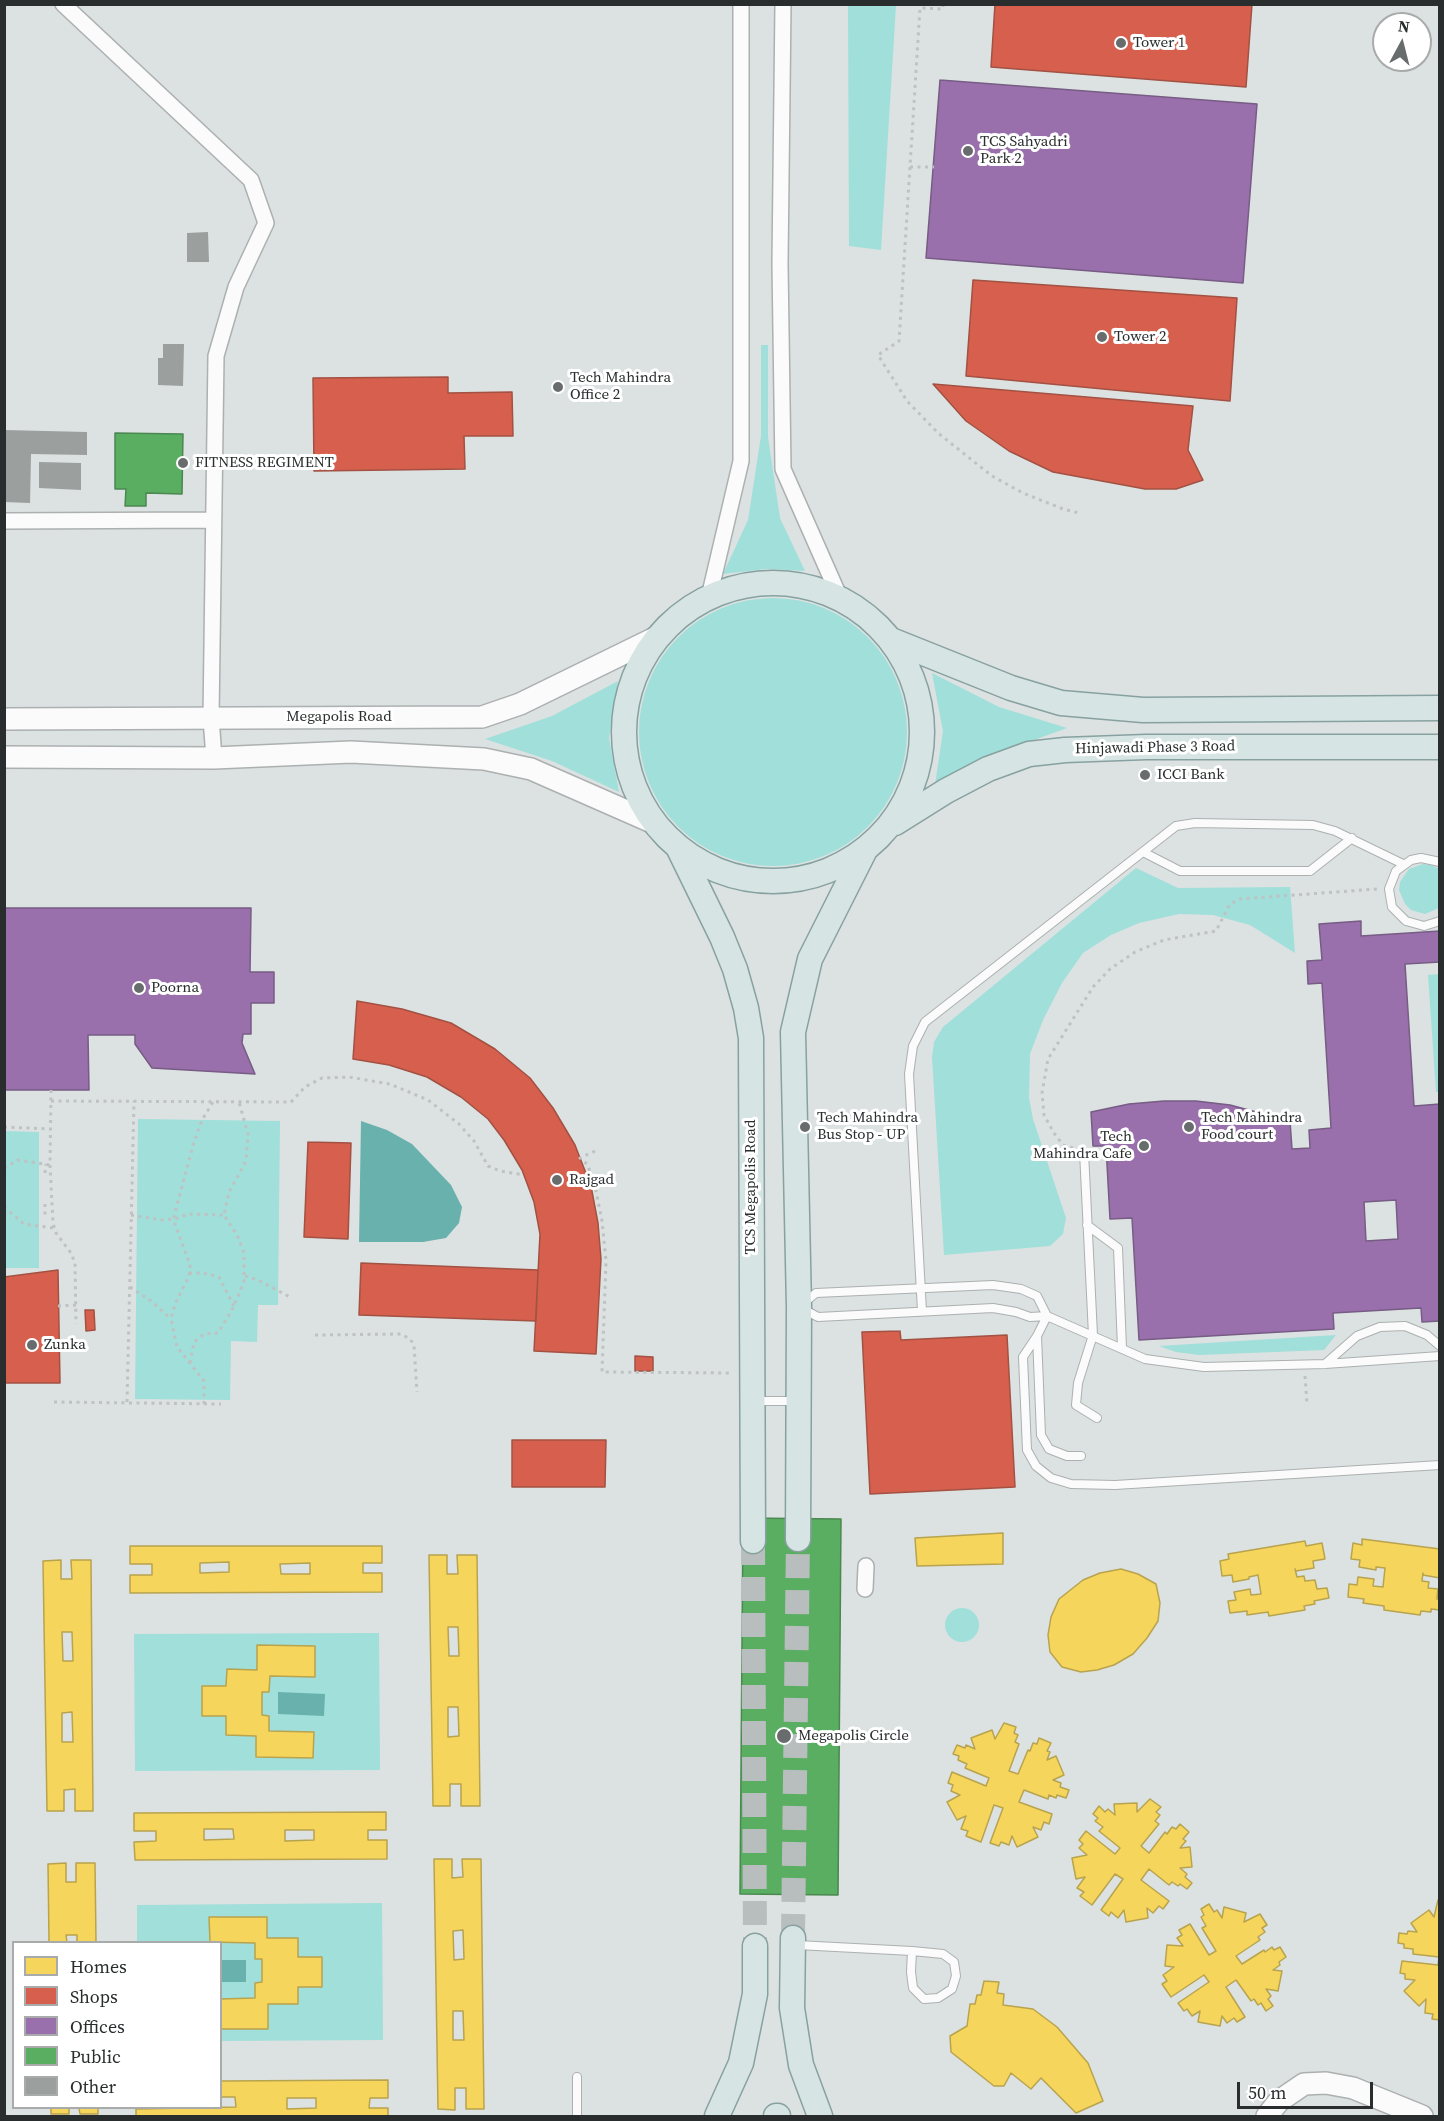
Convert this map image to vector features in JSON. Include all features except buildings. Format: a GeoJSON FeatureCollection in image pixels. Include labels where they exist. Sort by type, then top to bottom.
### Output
{"type":"FeatureCollection","features":[{"type":"Feature","properties":{"kind":"main road"},"geometry":{"type":"LineString","coordinates":[[775,583],[808,587],[840,598],[868,616],[891,640],[909,669],[920,700],[923,734],[919,767],[908,798],[889,826],[865,850],[837,867],[805,878],[771,881],[738,877],[706,866],[678,847],[654,823],[637,795],[626,763],[623,730],[627,697],[638,665],[657,638],[681,614],[709,597],[741,586],[775,583]]}},
{"type":"Feature","properties":{"kind":"main road"},"geometry":{"type":"LineString","coordinates":[[891,640],[1001,684],[1061,703],[1143,710],[1440,708]]}},
{"type":"Feature","properties":{"kind":"main road","name":"Hinjawadi Phase 3 Road"},"geometry":{"type":"LineString","coordinates":[[889,826],[946,791],[988,769],[1029,754],[1065,750],[1146,747],[1440,747]]}},
{"type":"Feature","properties":{"kind":"main road","name":"TCS Megapolis Road"},"geometry":{"type":"LineString","coordinates":[[678,847],[735,969],[746,1008],[750,1038],[753,1540]]}},
{"type":"Feature","properties":{"kind":"main road"},"geometry":{"type":"LineString","coordinates":[[798,1539],[799,1307],[793,1032],[810,959],[865,850]]}},
{"type":"Feature","properties":{"kind":"main road"},"geometry":{"type":"LineString","coordinates":[[792,1941],[792,2008],[801,2065],[820,2116]]}},
{"type":"Feature","properties":{"kind":"main road"},"geometry":{"type":"LineString","coordinates":[[717,2116],[741,2063],[755,1994],[755,1946]]}},
{"type":"Feature","properties":{"kind":"street"},"geometry":{"type":"LineString","coordinates":[[63,4],[251,180],[266,224],[236,287],[216,356],[211,718],[214,758]]}},
{"type":"Feature","properties":{"kind":"street"},"geometry":{"type":"LineString","coordinates":[[709,597],[741,461],[741,4]]}},
{"type":"Feature","properties":{"kind":"street"},"geometry":{"type":"LineString","coordinates":[[783,4],[780,322],[783,469],[840,598]]}},
{"type":"Feature","properties":{"kind":"street"},"geometry":{"type":"LineString","coordinates":[[4,521],[213,520]]}},
{"type":"Feature","properties":{"kind":"street","name":"Megapolis Road"},"geometry":{"type":"LineString","coordinates":[[4,719],[482,717],[530,700],[657,638]]}},
{"type":"Feature","properties":{"kind":"street"},"geometry":{"type":"LineString","coordinates":[[4,757],[214,758],[351,752],[484,759],[531,769],[654,823]]}},
{"type":"Feature","properties":{"kind":"street"},"geometry":{"type":"LineString","coordinates":[[865,1589],[866,1566]]}},
{"type":"Feature","properties":{"kind":"street"},"geometry":{"type":"LineString","coordinates":[[1267,2116],[1280,2101],[1304,2084],[1326,2083],[1353,2088],[1422,2116]]}},
{"type":"Feature","properties":{"kind":"lane"},"geometry":{"type":"LineString","coordinates":[[922,1311],[909,1074],[913,1046],[925,1022],[1176,826],[1195,823],[1312,825],[1352,838],[1403,864]]}},
{"type":"Feature","properties":{"kind":"lane"},"geometry":{"type":"LineString","coordinates":[[1143,852],[1180,871],[1310,871],[1352,838]]}},
{"type":"Feature","properties":{"kind":"lane"},"geometry":{"type":"LineString","coordinates":[[1440,862],[1421,858],[1403,864],[1396,871],[1389,889],[1392,907],[1406,921],[1424,926],[1440,921]]}},
{"type":"Feature","properties":{"kind":"lane"},"geometry":{"type":"LineString","coordinates":[[1084,1152],[1093,1335],[1078,1383],[1076,1405],[1097,1418]]}},
{"type":"Feature","properties":{"kind":"lane"},"geometry":{"type":"LineString","coordinates":[[1087,1226],[1118,1248],[1122,1348]]}},
{"type":"Feature","properties":{"kind":"lane"},"geometry":{"type":"LineString","coordinates":[[1047,1316],[1037,1296],[1021,1289],[993,1285],[816,1293],[799,1307],[818,1317],[993,1308],[1030,1317],[1047,1316],[1145,1359],[1204,1367],[1305,1365],[1440,1356]]}},
{"type":"Feature","properties":{"kind":"lane"},"geometry":{"type":"LineString","coordinates":[[1047,1316],[1023,1357],[1027,1450],[1036,1466],[1051,1478],[1071,1484],[1115,1485],[1440,1465]]}},
{"type":"Feature","properties":{"kind":"lane"},"geometry":{"type":"LineString","coordinates":[[1325,1364],[1357,1336],[1380,1327],[1405,1326],[1427,1335],[1440,1346]]}},
{"type":"Feature","properties":{"kind":"lane"},"geometry":{"type":"LineString","coordinates":[[1037,1336],[1041,1435],[1049,1449],[1067,1456],[1081,1456]]}},
{"type":"Feature","properties":{"kind":"lane"},"geometry":{"type":"LineString","coordinates":[[753,1401],[799,1401]]}},
{"type":"Feature","properties":{"kind":"lane"},"geometry":{"type":"LineString","coordinates":[[792,1941],[912,1951],[943,1954],[954,1962],[956,1976],[952,1989],[938,1998],[924,1999],[913,1988],[912,1951]]}},
{"type":"Feature","properties":{"kind":"lane"},"geometry":{"type":"LineString","coordinates":[[577,2077],[577,2116]]}},
{"type":"Feature","properties":{"kind":"path"},"geometry":{"type":"LineString","coordinates":[[943,4],[943,9],[920,8],[899,341],[878,355],[907,400],[938,433],[956,448],[992,476],[1023,493],[1079,513]]}},
{"type":"Feature","properties":{"kind":"path"},"geometry":{"type":"LineString","coordinates":[[910,167],[933,167]]}},
{"type":"Feature","properties":{"kind":"path"},"geometry":{"type":"LineString","coordinates":[[1084,1152],[1063,1145],[1054,1133],[1044,1115],[1042,1093],[1048,1059],[1093,987],[1110,969],[1135,952],[1164,940],[1215,931],[1230,904],[1240,899],[1389,889]]}},
{"type":"Feature","properties":{"kind":"path"},"geometry":{"type":"LineString","coordinates":[[51,1101],[291,1102],[305,1087],[322,1078],[350,1077],[390,1084],[428,1100],[445,1112],[474,1141],[488,1166],[500,1171],[524,1175]]}},
{"type":"Feature","properties":{"kind":"path"},"geometry":{"type":"LineString","coordinates":[[51,1090],[48,1165],[54,1228],[71,1252],[75,1263],[76,1324]]}},
{"type":"Feature","properties":{"kind":"path"},"geometry":{"type":"LineString","coordinates":[[127,1402],[134,1101]]}},
{"type":"Feature","properties":{"kind":"path"},"geometry":{"type":"LineString","coordinates":[[204,1404],[204,1381],[177,1347],[171,1319],[175,1304],[189,1274],[190,1265],[175,1219],[194,1142],[202,1120],[213,1102]]}},
{"type":"Feature","properties":{"kind":"path"},"geometry":{"type":"LineString","coordinates":[[190,1363],[194,1342],[204,1334],[218,1333],[241,1292],[244,1253],[237,1234],[225,1215],[229,1192],[246,1161],[248,1134],[239,1102]]}},
{"type":"Feature","properties":{"kind":"path"},"geometry":{"type":"LineString","coordinates":[[4,1127],[51,1129]]}},
{"type":"Feature","properties":{"kind":"path"},"geometry":{"type":"LineString","coordinates":[[595,1151],[580,1158],[587,1164],[594,1181],[603,1221],[606,1261],[602,1372],[753,1373]]}},
{"type":"Feature","properties":{"kind":"path"},"geometry":{"type":"LineString","coordinates":[[4,1168],[18,1160],[48,1165]]}},
{"type":"Feature","properties":{"kind":"path"},"geometry":{"type":"LineString","coordinates":[[45,1173],[48,1165]]}},
{"type":"Feature","properties":{"kind":"path"},"geometry":{"type":"LineString","coordinates":[[45,1204],[45,1215]]}},
{"type":"Feature","properties":{"kind":"path"},"geometry":{"type":"LineString","coordinates":[[4,1207],[24,1224],[54,1228]]}},
{"type":"Feature","properties":{"kind":"path"},"geometry":{"type":"LineString","coordinates":[[131,1215],[162,1220],[175,1219],[188,1214],[225,1215]]}},
{"type":"Feature","properties":{"kind":"path"},"geometry":{"type":"LineString","coordinates":[[189,1274],[202,1273],[219,1277],[234,1306]]}},
{"type":"Feature","properties":{"kind":"path"},"geometry":{"type":"LineString","coordinates":[[244,1276],[258,1280],[290,1297]]}},
{"type":"Feature","properties":{"kind":"path"},"geometry":{"type":"LineString","coordinates":[[129,1287],[151,1301],[171,1319]]}},
{"type":"Feature","properties":{"kind":"path"},"geometry":{"type":"LineString","coordinates":[[58,1306],[76,1305]]}},
{"type":"Feature","properties":{"kind":"path"},"geometry":{"type":"LineString","coordinates":[[315,1335],[401,1334],[410,1339],[414,1345],[417,1392]]}},
{"type":"Feature","properties":{"kind":"path"},"geometry":{"type":"LineString","coordinates":[[1305,1365],[1307,1404]]}},
{"type":"Feature","properties":{"kind":"path"},"geometry":{"type":"LineString","coordinates":[[54,1402],[221,1404]]}},
{"type":"Feature","properties":{"kind":"shaded area"},"geometry":{"type":"Polygon","coordinates":[[[848,5],[896,5],[881,250],[849,246],[848,5]]]}},
{"type":"Feature","properties":{"kind":"shaded area"},"geometry":{"type":"Polygon","coordinates":[[[761,345],[768,345],[768,437],[780,518],[805,571],[766,569],[723,574],[748,520],[761,436],[761,345]]]}},
{"type":"Feature","properties":{"kind":"shaded area"},"geometry":{"type":"Polygon","coordinates":[[[773,598],[799,601],[824,608],[858,628],[868,637],[877,647],[897,681],[904,706],[907,732],[904,758],[897,783],[877,817],[868,827],[858,836],[824,856],[799,863],[773,866],[747,863],[722,856],[688,836],[678,827],[669,817],[649,783],[642,758],[639,732],[642,706],[649,681],[669,647],[678,637],[688,628],[722,608],[747,601],[773,598]]]}},
{"type":"Feature","properties":{"kind":"shaded area"},"geometry":{"type":"Polygon","coordinates":[[[932,673],[999,707],[1067,728],[1001,752],[935,785],[943,731],[932,673]]]}},
{"type":"Feature","properties":{"kind":"shaded area"},"geometry":{"type":"Polygon","coordinates":[[[618,681],[609,738],[619,792],[552,761],[485,739],[552,716],[618,681]]]}},
{"type":"Feature","properties":{"kind":"shaded area"},"geometry":{"type":"Polygon","coordinates":[[[1423,864],[1440,869],[1439,908],[1425,914],[1411,910],[1405,904],[1399,890],[1400,882],[1409,869],[1423,864]]]}},
{"type":"Feature","properties":{"kind":"shaded area"},"geometry":{"type":"Polygon","coordinates":[[[1136,868],[1178,888],[1290,887],[1295,953],[1250,925],[1213,915],[1179,914],[1139,923],[1111,935],[1083,953],[1062,983],[1043,1020],[1030,1054],[1029,1098],[1033,1119],[1066,1218],[1063,1234],[1050,1246],[944,1255],[932,1057],[934,1042],[943,1027],[1136,868]]]}},
{"type":"Feature","properties":{"kind":"shaded area"},"geometry":{"type":"Polygon","coordinates":[[[1439,974],[1440,1092],[1436,1092],[1428,975],[1439,974]]]}},
{"type":"Feature","properties":{"kind":"shaded area"},"geometry":{"type":"Polygon","coordinates":[[[138,1119],[280,1121],[278,1305],[258,1305],[257,1342],[231,1341],[230,1400],[135,1399],[138,1119]]]}},
{"type":"Feature","properties":{"kind":"shaded area"},"geometry":{"type":"Polygon","coordinates":[[[361,1121],[387,1130],[412,1144],[451,1185],[462,1207],[459,1223],[446,1238],[423,1242],[359,1242],[361,1121]]]}},
{"type":"Feature","properties":{"kind":"shaded area"},"geometry":{"type":"Polygon","coordinates":[[[5,1131],[39,1132],[39,1268],[5,1268],[5,1131]]]}},
{"type":"Feature","properties":{"kind":"shaded area"},"geometry":{"type":"Polygon","coordinates":[[[1336,1335],[1324,1350],[1199,1355],[1176,1352],[1159,1346],[1336,1335]]]}},
{"type":"Feature","properties":{"kind":"shaded area"},"geometry":{"type":"Polygon","coordinates":[[[962,1608],[974,1613],[979,1625],[974,1637],[962,1642],[950,1637],[945,1625],[950,1613],[962,1608]]]}},
{"type":"Feature","properties":{"kind":"shaded area"},"geometry":{"type":"Polygon","coordinates":[[[379,1633],[380,1770],[135,1771],[134,1634],[379,1633]]]}},
{"type":"Feature","properties":{"kind":"shaded area"},"geometry":{"type":"Polygon","coordinates":[[[278,1692],[325,1694],[324,1716],[278,1714],[278,1692]]]}},
{"type":"Feature","properties":{"kind":"shaded area"},"geometry":{"type":"Polygon","coordinates":[[[382,1903],[383,2040],[222,2041],[222,1941],[137,1941],[137,1905],[382,1903]]]}},
{"type":"Feature","properties":{"kind":"shaded area"},"geometry":{"type":"Polygon","coordinates":[[[222,1960],[246,1960],[246,1982],[222,1982],[222,1960]]]}},
{"type":"Feature","properties":{"kind":"tunnel"},"geometry":{"type":"LineString","coordinates":[[793,1938],[798,1539]]}},
{"type":"Feature","properties":{"kind":"tunnel"},"geometry":{"type":"LineString","coordinates":[[753,1541],[755,1946]]}},
{"type":"Feature","properties":{"kind":"place","name":"Tower 1"},"geometry":{"type":"Point","coordinates":[1121,43]}},
{"type":"Feature","properties":{"kind":"place","name":"TCS Sahyadri Park 2"},"geometry":{"type":"Point","coordinates":[968,151]}},
{"type":"Feature","properties":{"kind":"place","name":"Tower 2"},"geometry":{"type":"Point","coordinates":[1102,337]}},
{"type":"Feature","properties":{"kind":"place","name":"Tech Mahindra Office 2"},"geometry":{"type":"Point","coordinates":[558,387]}},
{"type":"Feature","properties":{"kind":"place","name":"FITNESS REGIMENT"},"geometry":{"type":"Point","coordinates":[183,463]}},
{"type":"Feature","properties":{"kind":"place","name":"ICCI Bank"},"geometry":{"type":"Point","coordinates":[1145,775]}},
{"type":"Feature","properties":{"kind":"place","name":"Poorna"},"geometry":{"type":"Point","coordinates":[139,988]}},
{"type":"Feature","properties":{"kind":"place","name":"Tech Mahindra Bus Stop - UP"},"geometry":{"type":"Point","coordinates":[805,1127]}},
{"type":"Feature","properties":{"kind":"place","name":"Tech Mahindra Food court"},"geometry":{"type":"Point","coordinates":[1189,1127]}},
{"type":"Feature","properties":{"kind":"place","name":"Tech Mahindra Cafe"},"geometry":{"type":"Point","coordinates":[1144,1146]}},
{"type":"Feature","properties":{"kind":"place","name":"Rajgad"},"geometry":{"type":"Point","coordinates":[557,1180]}},
{"type":"Feature","properties":{"kind":"place","name":"Zunka"},"geometry":{"type":"Point","coordinates":[32,1345]}},
{"type":"Feature","properties":{"kind":"place","name":"Megapolis Circle"},"geometry":{"type":"Point","coordinates":[784,1736]}}]}
